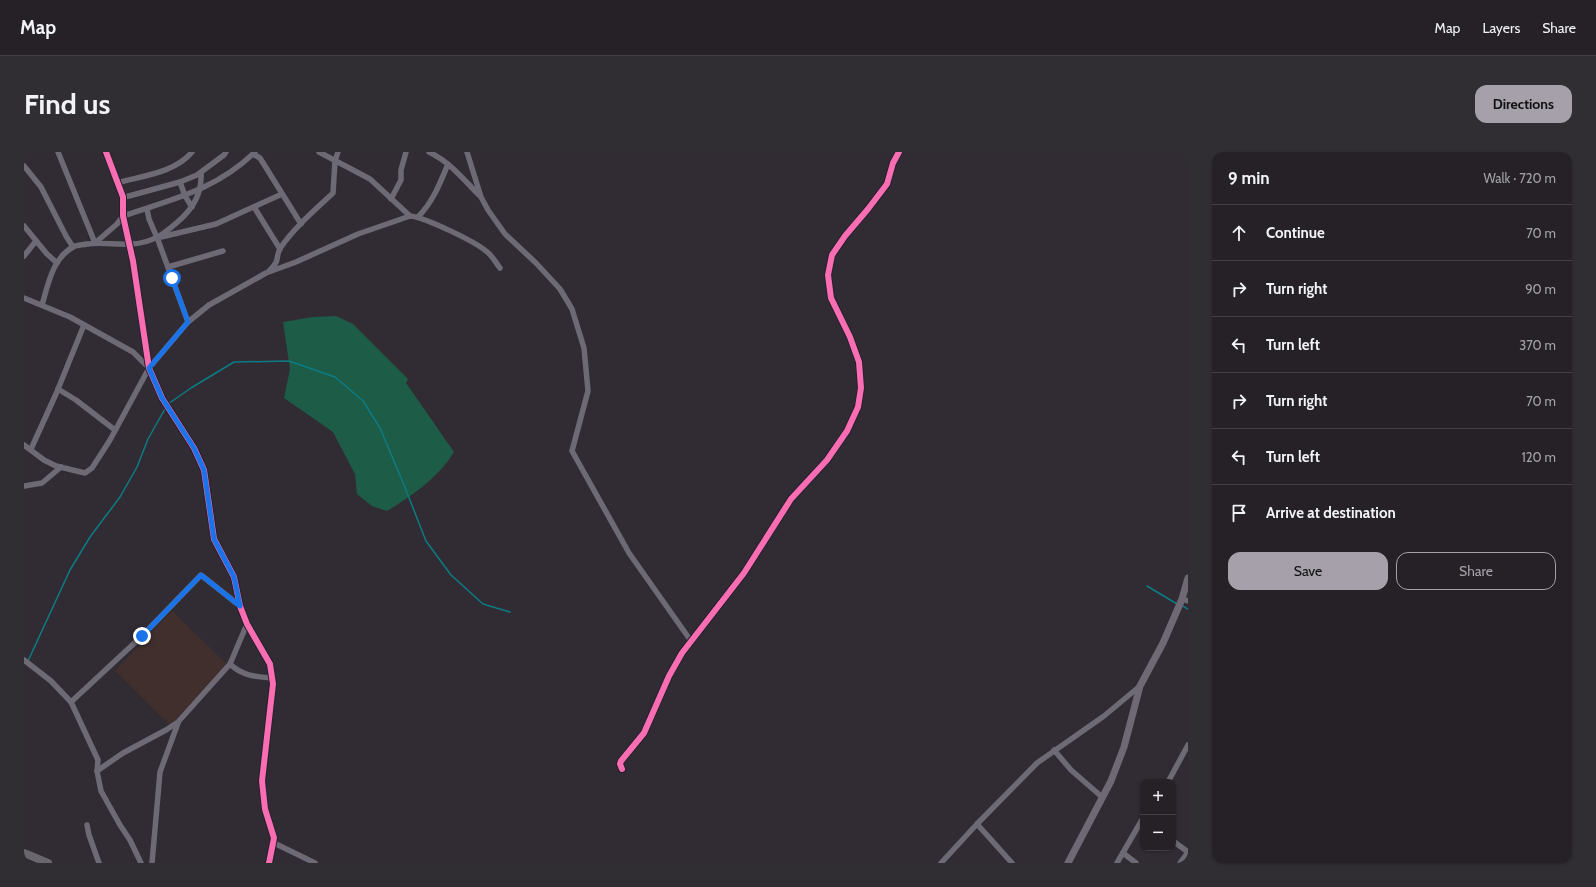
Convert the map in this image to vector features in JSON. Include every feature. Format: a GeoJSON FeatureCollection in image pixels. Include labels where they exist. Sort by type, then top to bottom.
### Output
{"type":"FeatureCollection","features":[{"type":"Feature","properties":{"kind":"highway"},"geometry":{"type":"LineString","coordinates":[[24,853],[48,863]]}},
{"type":"Feature","properties":{"kind":"main road"},"geometry":{"type":"LineString","coordinates":[[1068,863],[1111,781],[1124,747],[1140,686],[1185,600],[1188,578]]}},
{"type":"Feature","properties":{"kind":"street"},"geometry":{"type":"LineString","coordinates":[[58,152],[95,243]]}},
{"type":"Feature","properties":{"kind":"street"},"geometry":{"type":"LineString","coordinates":[[106,152],[123,196],[123,216],[141,311],[149,368],[162,398],[194,448],[204,470],[214,539],[234,577],[240,606],[247,624],[266,655],[272,671],[273,678],[262,781],[265,808],[274,838],[269,863]]}},
{"type":"Feature","properties":{"kind":"street"},"geometry":{"type":"LineString","coordinates":[[117,183],[164,170],[184,161],[192,152]]}},
{"type":"Feature","properties":{"kind":"street"},"geometry":{"type":"LineString","coordinates":[[123,196],[129,196],[180,182],[201,173],[226,152]]}},
{"type":"Feature","properties":{"kind":"street"},"geometry":{"type":"LineString","coordinates":[[319,152],[370,179],[410,216]]}},
{"type":"Feature","properties":{"kind":"street"},"geometry":{"type":"LineString","coordinates":[[266,273],[277,264],[280,249],[301,224],[333,193],[335,161],[338,152]]}},
{"type":"Feature","properties":{"kind":"street"},"geometry":{"type":"LineString","coordinates":[[391,200],[401,180],[401,170],[406,152]]}},
{"type":"Feature","properties":{"kind":"street"},"geometry":{"type":"LineString","coordinates":[[429,152],[440,157],[462,176],[481,197],[505,234],[536,263],[560,289],[572,309],[584,348],[588,391],[572,451],[629,553],[691,641]]}},
{"type":"Feature","properties":{"kind":"street"},"geometry":{"type":"LineString","coordinates":[[467,152],[481,197]]}},
{"type":"Feature","properties":{"kind":"street"},"geometry":{"type":"LineString","coordinates":[[622,769],[620,764],[621,761],[644,733],[669,676],[682,652],[744,573],[791,499],[827,460],[847,431],[858,407],[861,388],[859,362],[850,337],[830,298],[828,275],[832,256],[845,236],[868,209],[886,184],[899,152]]}},
{"type":"Feature","properties":{"kind":"street"},"geometry":{"type":"LineString","coordinates":[[95,243],[117,224],[123,216],[199,191],[246,162],[254,153],[260,158],[301,224]]}},
{"type":"Feature","properties":{"kind":"street"},"geometry":{"type":"LineString","coordinates":[[418,217],[425,210],[438,189],[448,164]]}},
{"type":"Feature","properties":{"kind":"street"},"geometry":{"type":"LineString","coordinates":[[24,166],[40,187],[66,236],[74,247]]}},
{"type":"Feature","properties":{"kind":"street"},"geometry":{"type":"LineString","coordinates":[[157,238],[164,234],[192,207],[199,191],[201,173]]}},
{"type":"Feature","properties":{"kind":"street"},"geometry":{"type":"LineString","coordinates":[[180,182],[185,196],[192,207]]}},
{"type":"Feature","properties":{"kind":"street"},"geometry":{"type":"LineString","coordinates":[[42,305],[50,276],[59,259],[74,247],[95,243],[129,244],[216,224],[282,194]]}},
{"type":"Feature","properties":{"kind":"street"},"geometry":{"type":"LineString","coordinates":[[254,207],[280,249]]}},
{"type":"Feature","properties":{"kind":"street"},"geometry":{"type":"LineString","coordinates":[[147,209],[149,219],[188,322]]}},
{"type":"Feature","properties":{"kind":"street"},"geometry":{"type":"LineString","coordinates":[[24,445],[44,460],[61,467],[85,473],[92,468],[149,368],[188,322],[210,304],[266,273],[296,262],[358,234],[410,216],[418,217],[487,251],[500,268]]}},
{"type":"Feature","properties":{"kind":"street"},"geometry":{"type":"LineString","coordinates":[[24,226],[57,263]]}},
{"type":"Feature","properties":{"kind":"street"},"geometry":{"type":"LineString","coordinates":[[24,256],[36,241]]}},
{"type":"Feature","properties":{"kind":"street"},"geometry":{"type":"LineString","coordinates":[[168,267],[223,251]]}},
{"type":"Feature","properties":{"kind":"street"},"geometry":{"type":"LineString","coordinates":[[24,298],[84,325],[133,352],[149,368]]}},
{"type":"Feature","properties":{"kind":"street"},"geometry":{"type":"LineString","coordinates":[[31,449],[58,389],[84,325]]}},
{"type":"Feature","properties":{"kind":"street"},"geometry":{"type":"LineString","coordinates":[[58,389],[76,400],[115,430]]}},
{"type":"Feature","properties":{"kind":"street"},"geometry":{"type":"LineString","coordinates":[[24,486],[42,483],[61,467]]}},
{"type":"Feature","properties":{"kind":"street"},"geometry":{"type":"LineString","coordinates":[[71,702],[142,636],[201,575],[240,606]]}},
{"type":"Feature","properties":{"kind":"street"},"geometry":{"type":"LineString","coordinates":[[98,771],[123,753],[178,722],[230,664],[247,624]]}},
{"type":"Feature","properties":{"kind":"street"},"geometry":{"type":"LineString","coordinates":[[24,660],[51,681],[71,702],[98,760],[101,791],[130,840],[141,863]]}},
{"type":"Feature","properties":{"kind":"street"},"geometry":{"type":"LineString","coordinates":[[230,664],[239,671],[247,674],[273,678]]}},
{"type":"Feature","properties":{"kind":"street"},"geometry":{"type":"LineString","coordinates":[[945,862],[977,824],[1037,763],[1104,716],[1140,686]]}},
{"type":"Feature","properties":{"kind":"street"},"geometry":{"type":"LineString","coordinates":[[152,863],[160,772],[178,722]]}},
{"type":"Feature","properties":{"kind":"street"},"geometry":{"type":"LineString","coordinates":[[1170,779],[1188,745]]}},
{"type":"Feature","properties":{"kind":"street"},"geometry":{"type":"LineString","coordinates":[[1054,750],[1071,770],[1102,796]]}},
{"type":"Feature","properties":{"kind":"street"},"geometry":{"type":"LineString","coordinates":[[87,824],[89,835],[99,863]]}},
{"type":"Feature","properties":{"kind":"street"},"geometry":{"type":"LineString","coordinates":[[977,824],[1012,863]]}},
{"type":"Feature","properties":{"kind":"street"},"geometry":{"type":"LineString","coordinates":[[1117,863],[1140,824]]}},
{"type":"Feature","properties":{"kind":"street"},"geometry":{"type":"LineString","coordinates":[[274,843],[315,863]]}},
{"type":"Feature","properties":{"kind":"street"},"geometry":{"type":"LineString","coordinates":[[1176,843],[1188,852],[1180,863]]}},
{"type":"Feature","properties":{"kind":"street"},"geometry":{"type":"LineString","coordinates":[[1123,853],[1136,863]]}},
{"type":"Feature","properties":{"kind":"shaded area"},"geometry":{"type":"Polygon","coordinates":[[[172,611],[228,665],[170,725],[115,671],[172,611]]]}},
{"type":"Feature","properties":{"kind":"green space"},"geometry":{"type":"Polygon","coordinates":[[[336,316],[353,324],[408,379],[406,383],[454,452],[448,461],[424,486],[387,511],[372,506],[357,494],[355,474],[333,432],[284,398],[290,369],[283,322],[313,317],[336,316]]]}},
{"type":"Feature","properties":{"kind":"waterway"},"geometry":{"type":"LineString","coordinates":[[168,404],[234,362],[289,361],[335,377],[363,401],[380,428],[426,541],[451,575],[483,604],[510,612]]}},
{"type":"Feature","properties":{"kind":"waterway"},"geometry":{"type":"LineString","coordinates":[[28,661],[70,570],[90,537],[120,497],[137,467],[148,439],[166,407]]}},
{"type":"Feature","properties":{"kind":"waterway"},"geometry":{"type":"LineString","coordinates":[[1147,586],[1177,604]]}},
{"type":"Feature","properties":{"kind":"waterway"},"geometry":{"type":"LineString","coordinates":[[1181,605],[1188,609]]}},
{"type":"Feature","properties":{"kind":"cycle path"},"geometry":{"type":"LineString","coordinates":[[106,152],[123,197],[123,216],[133,261],[149,368],[162,398],[194,448],[204,470],[214,539],[234,577],[240,606],[247,624],[270,664],[273,684],[262,781],[265,809],[274,838],[269,863]]}},
{"type":"Feature","properties":{"kind":"cycle path"},"geometry":{"type":"LineString","coordinates":[[622,769],[620,764],[621,761],[644,733],[669,676],[682,653],[744,573],[791,499],[827,460],[847,431],[858,407],[861,388],[859,362],[850,337],[831,298],[828,275],[832,255],[845,236],[887,184],[893,163],[899,152]]}},
{"type":"Feature","properties":{"kind":"route"},"geometry":{"type":"LineString","coordinates":[[142,636],[201,575],[240,606],[234,577],[226,565],[214,539],[204,470],[194,448],[162,398],[149,368],[188,322],[172,278]]}}]}
